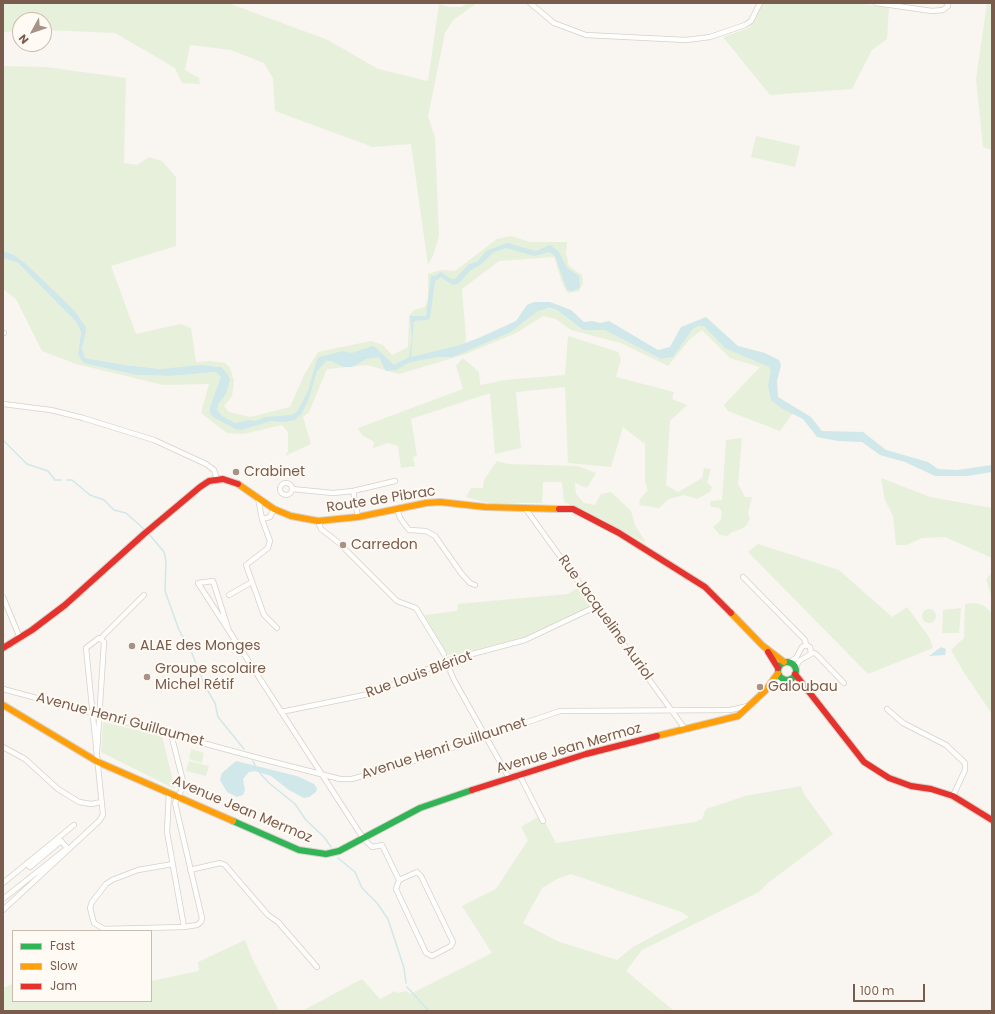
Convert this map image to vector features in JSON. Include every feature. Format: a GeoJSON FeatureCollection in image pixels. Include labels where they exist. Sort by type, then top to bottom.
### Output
{"type":"FeatureCollection","features":[{"type":"Feature","properties":{"kind":"main road","name":"Route de Pibrac"},"geometry":{"type":"LineString","coordinates":[[217,480],[230,480],[243,486],[274,509],[291,516],[318,521],[358,516],[426,503],[440,502],[485,507],[573,509],[619,533],[705,587],[763,646],[782,675],[813,698]]}},
{"type":"Feature","properties":{"kind":"main road"},"geometry":{"type":"LineString","coordinates":[[3,648],[20,638],[65,605],[200,487],[210,481],[217,480]]}},
{"type":"Feature","properties":{"kind":"main road","name":"Route de Pibrac"},"geometry":{"type":"LineString","coordinates":[[763,646],[787,662],[857,755],[876,770],[889,778],[911,786],[931,789],[953,796],[992,819]]}},
{"type":"Feature","properties":{"kind":"main road"},"geometry":{"type":"LineString","coordinates":[[782,675],[787,662]]}},
{"type":"Feature","properties":{"kind":"main road"},"geometry":{"type":"LineString","coordinates":[[782,675],[795,671]]}},
{"type":"Feature","properties":{"kind":"main road","name":"Avenue Jean Mermoz"},"geometry":{"type":"LineString","coordinates":[[3,705],[98,762],[299,850],[315,853],[331,853],[339,851],[420,808],[519,774],[586,754],[738,716],[782,675]]}},
{"type":"Feature","properties":{"kind":"street"},"geometry":{"type":"LineString","coordinates":[[530,3],[554,23],[586,35],[686,40],[710,37],[745,25],[751,21],[760,3]]}},
{"type":"Feature","properties":{"kind":"street"},"geometry":{"type":"LineString","coordinates":[[876,3],[932,11],[943,10],[948,6],[947,3]]}},
{"type":"Feature","properties":{"kind":"street"},"geometry":{"type":"LineString","coordinates":[[3,404],[51,410],[83,418],[154,440],[206,464],[214,470],[217,480]]}},
{"type":"Feature","properties":{"kind":"street"},"geometry":{"type":"LineString","coordinates":[[292,489],[333,493],[353,491],[395,481]]}},
{"type":"Feature","properties":{"kind":"street"},"geometry":{"type":"LineString","coordinates":[[353,491],[358,516]]}},
{"type":"Feature","properties":{"kind":"street"},"geometry":{"type":"LineString","coordinates":[[258,498],[262,519],[270,541],[268,548],[246,565],[264,615],[277,628]]}},
{"type":"Feature","properties":{"kind":"street","name":"Rue Jacqueline Auriol"},"geometry":{"type":"LineString","coordinates":[[525,508],[685,730]]}},
{"type":"Feature","properties":{"kind":"street"},"geometry":{"type":"LineString","coordinates":[[262,519],[270,517],[274,509]]}},
{"type":"Feature","properties":{"kind":"street"},"geometry":{"type":"LineString","coordinates":[[397,509],[400,518],[409,530],[426,531],[435,536],[461,573],[470,583],[475,585]]}},
{"type":"Feature","properties":{"kind":"street"},"geometry":{"type":"LineString","coordinates":[[318,521],[320,528],[339,544],[397,601],[416,608],[421,613],[444,654]]}},
{"type":"Feature","properties":{"kind":"street"},"geometry":{"type":"LineString","coordinates":[[743,577],[805,640],[806,645],[810,647],[811,652],[816,654],[844,683]]}},
{"type":"Feature","properties":{"kind":"street"},"geometry":{"type":"LineString","coordinates":[[229,631],[213,580],[198,582],[229,631],[281,712],[363,838],[372,847],[382,845],[399,880],[396,889],[428,955],[432,956],[451,946],[453,942],[420,873],[414,873],[399,880]]}},
{"type":"Feature","properties":{"kind":"street"},"geometry":{"type":"LineString","coordinates":[[229,595],[252,582]]}},
{"type":"Feature","properties":{"kind":"street"},"geometry":{"type":"LineString","coordinates":[[98,752],[92,713],[86,648],[99,638],[101,639],[144,595]]}},
{"type":"Feature","properties":{"kind":"street"},"geometry":{"type":"LineString","coordinates":[[3,597],[20,638]]}},
{"type":"Feature","properties":{"kind":"street","name":"Rue Louis Blériot"},"geometry":{"type":"LineString","coordinates":[[281,712],[374,694],[446,661],[525,640],[596,606]]}},
{"type":"Feature","properties":{"kind":"street"},"geometry":{"type":"LineString","coordinates":[[3,910],[67,848],[99,821],[103,815],[98,762],[104,642],[101,639]]}},
{"type":"Feature","properties":{"kind":"street"},"geometry":{"type":"LineString","coordinates":[[787,662],[796,658],[802,647],[806,645]]}},
{"type":"Feature","properties":{"kind":"street"},"geometry":{"type":"LineString","coordinates":[[795,671],[799,661],[811,652]]}},
{"type":"Feature","properties":{"kind":"street"},"geometry":{"type":"LineString","coordinates":[[446,661],[454,680],[509,778]]}},
{"type":"Feature","properties":{"kind":"street","name":"Avenue Henri Guillaumet"},"geometry":{"type":"LineString","coordinates":[[3,689],[323,775],[352,779],[405,764],[560,711],[671,709],[730,710],[750,705]]}},
{"type":"Feature","properties":{"kind":"street"},"geometry":{"type":"LineString","coordinates":[[887,709],[903,723],[946,745],[965,763],[965,770],[953,796]]}},
{"type":"Feature","properties":{"kind":"street"},"geometry":{"type":"LineString","coordinates":[[171,734],[184,785],[183,790],[177,796],[175,803],[202,918],[199,924],[184,927],[104,929],[94,923],[90,908],[102,890],[112,880],[138,870],[172,864]]}},
{"type":"Feature","properties":{"kind":"street"},"geometry":{"type":"LineString","coordinates":[[3,747],[25,759],[58,789],[78,802],[91,804],[102,802]]}},
{"type":"Feature","properties":{"kind":"street"},"geometry":{"type":"LineString","coordinates":[[519,774],[543,820]]}},
{"type":"Feature","properties":{"kind":"street"},"geometry":{"type":"LineString","coordinates":[[169,792],[167,832],[184,927]]}},
{"type":"Feature","properties":{"kind":"street"},"geometry":{"type":"LineString","coordinates":[[3,883],[74,825]]}},
{"type":"Feature","properties":{"kind":"street"},"geometry":{"type":"LineString","coordinates":[[27,863],[30,867],[61,841],[67,848]]}},
{"type":"Feature","properties":{"kind":"street"},"geometry":{"type":"LineString","coordinates":[[3,899],[60,852],[67,848]]}},
{"type":"Feature","properties":{"kind":"street"},"geometry":{"type":"LineString","coordinates":[[190,870],[220,863],[225,865],[268,915],[278,922],[317,967]]}},
{"type":"Feature","properties":{"kind":"green space"},"geometry":{"type":"Polygon","coordinates":[[[3,3],[228,3],[328,40],[378,69],[428,81],[439,4],[449,7],[461,7],[468,3],[477,3],[453,20],[445,33],[428,116],[435,138],[439,235],[434,253],[428,265],[411,144],[373,147],[275,111],[273,78],[264,63],[231,50],[190,45],[185,70],[199,78],[200,84],[182,83],[175,68],[115,33],[52,30],[52,12],[12,12],[12,31],[3,32],[3,3]]]}},
{"type":"Feature","properties":{"kind":"green space"},"geometry":{"type":"Polygon","coordinates":[[[761,3],[854,3],[889,7],[887,39],[872,50],[852,89],[770,95],[723,37],[749,28],[761,3]]]}},
{"type":"Feature","properties":{"kind":"green space"},"geometry":{"type":"Polygon","coordinates":[[[987,3],[992,3],[992,150],[983,147],[976,79],[987,3]]]}},
{"type":"Feature","properties":{"kind":"green space"},"geometry":{"type":"Polygon","coordinates":[[[3,66],[46,67],[126,78],[124,163],[137,165],[149,157],[162,161],[176,177],[176,246],[111,266],[136,334],[180,324],[191,328],[196,362],[210,361],[225,363],[230,368],[234,381],[232,396],[224,406],[229,412],[250,417],[290,407],[304,375],[318,352],[371,341],[383,345],[392,355],[408,347],[409,316],[414,310],[425,307],[428,299],[428,274],[441,270],[455,271],[497,239],[511,236],[530,242],[567,242],[566,253],[569,266],[582,275],[583,283],[579,291],[568,293],[563,285],[554,257],[499,261],[462,289],[466,337],[464,351],[511,332],[544,308],[557,310],[583,330],[605,329],[661,359],[673,357],[693,329],[698,326],[706,325],[729,347],[769,364],[774,370],[772,393],[793,413],[780,431],[728,411],[724,405],[760,367],[730,358],[702,330],[690,339],[668,366],[621,343],[571,330],[556,319],[543,316],[516,333],[466,354],[399,374],[367,365],[327,369],[309,412],[303,417],[311,444],[285,456],[288,451],[288,432],[282,425],[243,434],[227,433],[201,413],[209,384],[163,385],[76,364],[42,351],[16,299],[3,289],[3,258],[18,263],[76,322],[81,332],[78,354],[83,363],[136,375],[171,376],[216,372],[218,366],[161,369],[85,358],[82,349],[86,327],[75,311],[14,255],[3,251],[3,66]]]}},
{"type":"Feature","properties":{"kind":"green space"},"geometry":{"type":"Polygon","coordinates":[[[756,136],[800,146],[795,167],[751,157],[756,136]]]}},
{"type":"Feature","properties":{"kind":"green space"},"geometry":{"type":"Polygon","coordinates":[[[568,336],[618,352],[621,359],[616,377],[674,392],[672,399],[687,405],[670,421],[666,485],[678,492],[702,478],[704,468],[711,469],[707,482],[712,487],[710,492],[697,499],[684,495],[669,499],[659,508],[639,505],[640,499],[648,490],[645,482],[645,444],[623,427],[611,467],[568,463],[565,387],[516,392],[521,448],[495,454],[490,393],[411,419],[417,456],[413,457],[415,466],[401,468],[398,446],[388,443],[373,448],[374,442],[362,435],[358,428],[463,389],[456,366],[463,358],[479,372],[480,385],[505,380],[565,375],[568,336]]]}},
{"type":"Feature","properties":{"kind":"green space"},"geometry":{"type":"Polygon","coordinates":[[[742,438],[738,484],[745,497],[752,497],[748,513],[750,519],[746,526],[741,529],[732,532],[727,536],[720,535],[713,527],[721,520],[722,512],[719,508],[711,507],[710,501],[722,500],[726,440],[742,438]]]}},
{"type":"Feature","properties":{"kind":"green space"},"geometry":{"type":"Polygon","coordinates":[[[497,461],[508,464],[578,466],[596,473],[587,488],[575,483],[576,494],[584,503],[595,505],[601,494],[611,492],[631,511],[635,525],[646,543],[597,517],[564,502],[562,482],[543,482],[542,503],[488,503],[466,497],[471,488],[483,488],[484,480],[497,461]]]}},
{"type":"Feature","properties":{"kind":"green space"},"geometry":{"type":"Polygon","coordinates":[[[881,478],[930,497],[992,508],[992,558],[945,537],[922,538],[907,545],[896,545],[893,516],[885,500],[881,478]]]}},
{"type":"Feature","properties":{"kind":"green space"},"geometry":{"type":"Polygon","coordinates":[[[758,544],[839,570],[892,617],[907,607],[929,637],[933,648],[868,674],[748,552],[758,544]]]}},
{"type":"Feature","properties":{"kind":"green space"},"geometry":{"type":"Polygon","coordinates":[[[992,573],[992,598],[986,579],[992,573]]]}},
{"type":"Feature","properties":{"kind":"green space"},"geometry":{"type":"Polygon","coordinates":[[[577,588],[589,604],[589,607],[525,637],[458,654],[447,655],[424,615],[457,611],[458,604],[568,594],[577,588]]]}},
{"type":"Feature","properties":{"kind":"green space"},"geometry":{"type":"Polygon","coordinates":[[[974,603],[983,605],[992,613],[992,714],[963,671],[951,650],[964,638],[965,604],[974,603]]]}},
{"type":"Feature","properties":{"kind":"green space"},"geometry":{"type":"Polygon","coordinates":[[[961,608],[959,633],[942,633],[943,610],[961,608]]]}},
{"type":"Feature","properties":{"kind":"green space"},"geometry":{"type":"Polygon","coordinates":[[[929,609],[934,611],[936,616],[934,621],[929,623],[924,621],[922,616],[924,611],[929,609]]]}},
{"type":"Feature","properties":{"kind":"green space"},"geometry":{"type":"Polygon","coordinates":[[[103,722],[162,736],[175,789],[101,752],[103,722]]]}},
{"type":"Feature","properties":{"kind":"green space"},"geometry":{"type":"Polygon","coordinates":[[[191,749],[204,753],[202,763],[189,759],[191,749]]]}},
{"type":"Feature","properties":{"kind":"green space"},"geometry":{"type":"Polygon","coordinates":[[[189,761],[209,766],[206,776],[186,771],[189,761]]]}},
{"type":"Feature","properties":{"kind":"green space"},"geometry":{"type":"Polygon","coordinates":[[[801,786],[804,794],[833,834],[768,883],[759,892],[642,950],[626,971],[674,1011],[302,1011],[362,979],[380,999],[395,991],[397,993],[407,991],[410,994],[492,953],[462,906],[496,889],[528,840],[521,827],[541,815],[556,843],[695,822],[702,819],[706,809],[745,796],[801,786]],[[571,874],[557,879],[542,888],[523,923],[557,941],[617,960],[633,947],[689,917],[681,912],[571,874]]]}},
{"type":"Feature","properties":{"kind":"green space"},"geometry":{"type":"Polygon","coordinates":[[[245,940],[252,958],[279,1011],[3,1011],[3,988],[12,984],[12,1002],[152,1002],[152,981],[199,971],[198,962],[245,940]]]}},
{"type":"Feature","properties":{"kind":"water"},"geometry":{"type":"Polygon","coordinates":[[[507,243],[536,251],[550,245],[559,252],[567,268],[579,276],[580,288],[572,291],[567,290],[555,256],[549,252],[534,256],[506,248],[494,252],[480,265],[471,270],[458,284],[453,285],[441,277],[435,281],[430,318],[427,320],[414,321],[411,357],[460,345],[481,337],[516,321],[527,305],[534,302],[550,302],[571,310],[584,322],[592,321],[600,323],[609,321],[658,350],[670,347],[681,327],[706,317],[738,346],[765,353],[779,360],[781,365],[777,381],[778,397],[811,417],[822,431],[863,432],[886,450],[928,462],[938,469],[957,470],[992,465],[992,472],[967,476],[935,476],[905,462],[880,455],[862,442],[838,441],[817,437],[803,419],[781,408],[771,400],[768,386],[771,370],[769,367],[725,348],[704,326],[698,326],[693,329],[673,357],[661,359],[605,330],[583,330],[557,310],[549,308],[538,311],[511,332],[453,357],[437,357],[416,361],[408,363],[396,370],[387,371],[385,370],[379,357],[366,359],[352,367],[344,367],[331,361],[326,361],[317,371],[309,398],[302,413],[295,420],[284,422],[271,421],[241,430],[235,429],[213,417],[210,413],[210,407],[221,377],[216,372],[171,376],[136,375],[83,363],[78,354],[81,332],[76,322],[18,263],[3,258],[3,251],[14,255],[26,264],[75,311],[86,327],[82,349],[85,358],[161,369],[200,365],[221,367],[228,375],[230,380],[226,394],[218,404],[217,410],[222,416],[235,423],[249,420],[255,421],[266,417],[291,415],[297,412],[308,391],[317,359],[319,357],[343,351],[352,353],[373,346],[394,365],[409,357],[412,338],[410,316],[426,316],[431,276],[435,276],[441,272],[451,279],[455,279],[469,264],[477,262],[486,251],[507,243]]]}},
{"type":"Feature","properties":{"kind":"water"},"geometry":{"type":"Polygon","coordinates":[[[941,647],[946,649],[945,655],[929,656],[941,647]]]}},
{"type":"Feature","properties":{"kind":"water"},"geometry":{"type":"Polygon","coordinates":[[[236,761],[297,776],[314,784],[317,788],[316,792],[309,797],[304,798],[289,790],[271,776],[255,771],[249,772],[243,779],[245,790],[243,795],[237,797],[227,792],[220,780],[222,773],[236,761]]]}},
{"type":"Feature","properties":{"kind":"waterway"},"geometry":{"type":"LineString","coordinates":[[3,440],[27,464],[48,471],[55,480],[61,480]]}},
{"type":"Feature","properties":{"kind":"waterway"},"geometry":{"type":"LineString","coordinates":[[67,480],[72,480],[90,495],[104,500],[114,510],[126,513],[145,530]]}},
{"type":"Feature","properties":{"kind":"waterway"},"geometry":{"type":"LineString","coordinates":[[149,534],[164,552],[166,561],[165,591],[179,630],[191,651],[205,686],[215,703],[218,717],[244,749]]}},
{"type":"Feature","properties":{"kind":"waterway"},"geometry":{"type":"LineString","coordinates":[[253,761],[256,767]]}},
{"type":"Feature","properties":{"kind":"waterway"},"geometry":{"type":"LineString","coordinates":[[259,772],[269,783],[295,804],[306,820],[324,837],[331,847]]}},
{"type":"Feature","properties":{"kind":"waterway"},"geometry":{"type":"LineString","coordinates":[[338,858],[355,872],[362,888],[377,903],[388,919],[404,968],[406,983]]}},
{"type":"Feature","properties":{"kind":"waterway"},"geometry":{"type":"LineString","coordinates":[[407,987],[429,1011]]}},
{"type":"Feature","properties":{"kind":"traffic: fast"},"geometry":{"type":"LineString","coordinates":[[787,662],[793,665],[796,671],[793,677],[787,680],[781,677],[778,671],[781,665],[787,662]]}},
{"type":"Feature","properties":{"kind":"traffic: fast"},"geometry":{"type":"LineString","coordinates":[[233,821],[299,850],[326,854],[339,851],[420,808],[472,790]]}},
{"type":"Feature","properties":{"kind":"traffic: slow"},"geometry":{"type":"LineString","coordinates":[[238,484],[274,509],[291,516],[318,521],[358,517],[426,503],[440,502],[485,507],[559,509]]}},
{"type":"Feature","properties":{"kind":"traffic: slow"},"geometry":{"type":"LineString","coordinates":[[731,613],[763,646],[784,662]]}},
{"type":"Feature","properties":{"kind":"traffic: slow"},"geometry":{"type":"LineString","coordinates":[[657,736],[738,716],[765,691],[778,673]]}},
{"type":"Feature","properties":{"kind":"traffic: slow"},"geometry":{"type":"LineString","coordinates":[[3,705],[98,762],[233,821]]}},
{"type":"Feature","properties":{"kind":"traffic: jam"},"geometry":{"type":"LineString","coordinates":[[3,648],[32,630],[65,605],[144,534],[200,487],[209,481],[223,479],[238,484]]}},
{"type":"Feature","properties":{"kind":"traffic: jam"},"geometry":{"type":"LineString","coordinates":[[559,509],[573,509],[619,533],[705,587],[731,613]]}},
{"type":"Feature","properties":{"kind":"traffic: jam"},"geometry":{"type":"LineString","coordinates":[[768,652],[778,668]]}},
{"type":"Feature","properties":{"kind":"traffic: jam"},"geometry":{"type":"LineString","coordinates":[[795,674],[864,762],[889,778],[911,786],[931,789],[953,796],[992,820]]}},
{"type":"Feature","properties":{"kind":"traffic: jam"},"geometry":{"type":"LineString","coordinates":[[472,790],[586,754],[657,736]]}},
{"type":"Feature","properties":{"kind":"place","name":"Crabinet"},"geometry":{"type":"Point","coordinates":[236,472]}},
{"type":"Feature","properties":{"kind":"place","name":"Carredon"},"geometry":{"type":"Point","coordinates":[343,545]}},
{"type":"Feature","properties":{"kind":"place","name":"ALAE des Monges"},"geometry":{"type":"Point","coordinates":[132,646]}},
{"type":"Feature","properties":{"kind":"place","name":"Groupe scolaire Michel Rétif"},"geometry":{"type":"Point","coordinates":[147,677]}},
{"type":"Feature","properties":{"kind":"place","name":"Galoubau"},"geometry":{"type":"Point","coordinates":[760,687]}}]}
